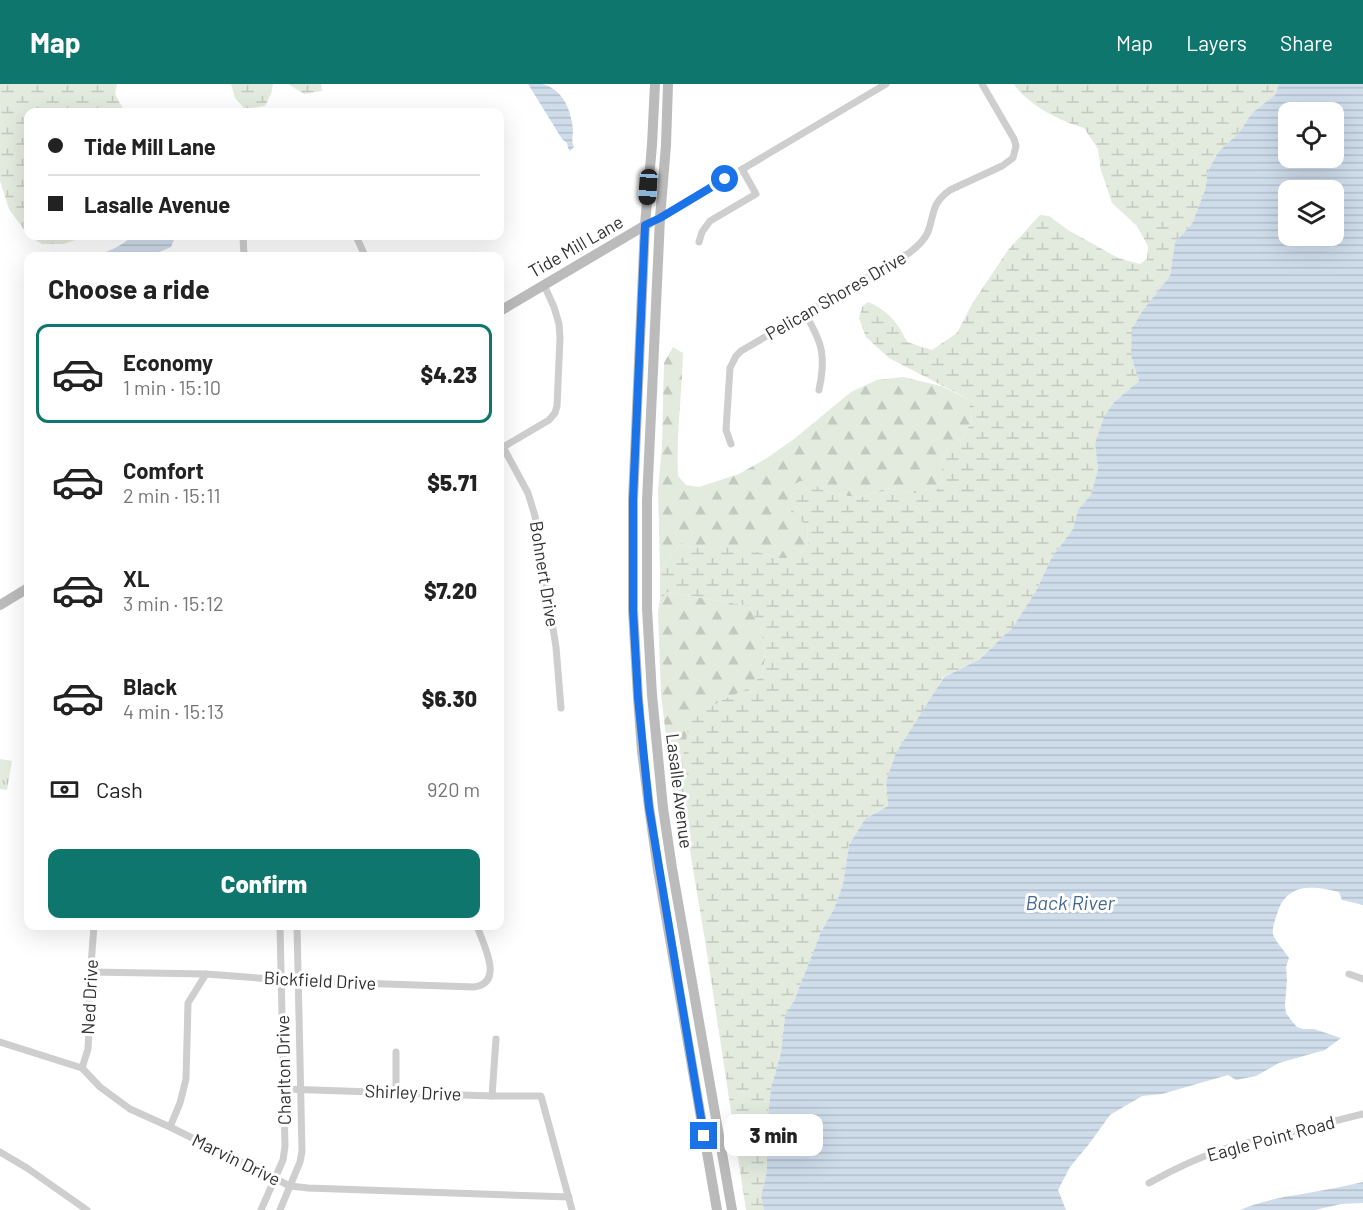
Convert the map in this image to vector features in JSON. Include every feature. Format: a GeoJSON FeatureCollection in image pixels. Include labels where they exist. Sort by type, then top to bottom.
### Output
{"type":"FeatureCollection","features":[{"type":"Feature","properties":{"kind":"main road","name":"Lasalle Avenue"},"geometry":{"type":"LineString","coordinates":[[655,84],[645,225],[633,508],[633,610],[647,796],[717,1210]]}},
{"type":"Feature","properties":{"kind":"main road","name":"Lasalle Avenue"},"geometry":{"type":"LineString","coordinates":[[668,84],[647,526],[647,608],[652,695],[663,808],[732,1210]]}},
{"type":"Feature","properties":{"kind":"main road","name":"Tide Mill Lane"},"geometry":{"type":"LineString","coordinates":[[504,309],[660,218]]}},
{"type":"Feature","properties":{"kind":"main road"},"geometry":{"type":"LineString","coordinates":[[0,605],[24,590]]}},
{"type":"Feature","properties":{"kind":"street","name":"Tide Mill Lane"},"geometry":{"type":"LineString","coordinates":[[660,218],[886,84]]}},
{"type":"Feature","properties":{"kind":"street","name":"Pelican Shores Drive"},"geometry":{"type":"LineString","coordinates":[[731,444],[726,430],[729,377],[732,361],[736,356],[917,248],[927,233],[934,207],[944,195],[1002,166],[1013,158],[1016,146],[1014,139],[982,84]]}},
{"type":"Feature","properties":{"kind":"street"},"geometry":{"type":"LineString","coordinates":[[699,242],[710,220],[756,194],[742,169]]}},
{"type":"Feature","properties":{"kind":"street"},"geometry":{"type":"LineString","coordinates":[[504,446],[549,420],[555,414],[559,373],[559,324],[555,307],[544,285]]}},
{"type":"Feature","properties":{"kind":"street"},"geometry":{"type":"LineString","coordinates":[[805,314],[815,331],[821,348],[823,367],[819,390]]}},
{"type":"Feature","properties":{"kind":"street","name":"Bohnert Drive"},"geometry":{"type":"LineString","coordinates":[[504,453],[528,493],[536,516],[556,647],[561,708]]}},
{"type":"Feature","properties":{"kind":"street","name":"Ned Drive"},"geometry":{"type":"LineString","coordinates":[[82,1068],[88,1049],[88,1004],[94,930]]}},
{"type":"Feature","properties":{"kind":"street","name":"Charlton Drive"},"geometry":{"type":"LineString","coordinates":[[261,1210],[285,1151],[280,930]]}},
{"type":"Feature","properties":{"kind":"street","name":"Charlton Drive"},"geometry":{"type":"LineString","coordinates":[[280,1210],[302,1155],[297,930]]}},
{"type":"Feature","properties":{"kind":"street","name":"Bickfield Drive"},"geometry":{"type":"LineString","coordinates":[[91,972],[206,974],[298,981],[479,987],[488,982],[491,969],[478,930]]}},
{"type":"Feature","properties":{"kind":"street"},"geometry":{"type":"LineString","coordinates":[[170,1127],[180,1103],[186,1079],[188,1003],[206,974]]}},
{"type":"Feature","properties":{"kind":"street"},"geometry":{"type":"LineString","coordinates":[[1349,974],[1363,979]]}},
{"type":"Feature","properties":{"kind":"street"},"geometry":{"type":"LineString","coordinates":[[492,1096],[496,1039]]}},
{"type":"Feature","properties":{"kind":"street","name":"Marvin Drive"},"geometry":{"type":"LineString","coordinates":[[0,1042],[82,1068],[100,1087],[130,1109],[290,1186],[569,1197]]}},
{"type":"Feature","properties":{"kind":"street"},"geometry":{"type":"LineString","coordinates":[[396,1052],[396,1092]]}},
{"type":"Feature","properties":{"kind":"street","name":"Shirley Drive"},"geometry":{"type":"LineString","coordinates":[[284,1089],[541,1096],[569,1197]]}},
{"type":"Feature","properties":{"kind":"street","name":"Eagle Point Road"},"geometry":{"type":"LineString","coordinates":[[1149,1183],[1172,1170],[1227,1148],[1363,1114]]}},
{"type":"Feature","properties":{"kind":"street"},"geometry":{"type":"LineString","coordinates":[[0,1152],[87,1210]]}},
{"type":"Feature","properties":{"kind":"street"},"geometry":{"type":"LineString","coordinates":[[569,1197],[572,1210]]}},
{"type":"Feature","properties":{"kind":"green space"},"geometry":{"type":"Polygon","coordinates":[[[0,84],[117,84],[115,94],[123,108],[24,108],[24,230],[9,209],[0,181],[0,84]]]}},
{"type":"Feature","properties":{"kind":"green space"},"geometry":{"type":"Polygon","coordinates":[[[231,84],[273,84],[265,106],[244,108],[235,98],[231,84]]]}},
{"type":"Feature","properties":{"kind":"green space"},"geometry":{"type":"Polygon","coordinates":[[[288,84],[321,84],[322,91],[304,94],[288,84]]]}},
{"type":"Feature","properties":{"kind":"green space"},"geometry":{"type":"Polygon","coordinates":[[[1014,84],[1279,84],[1275,95],[1252,113],[1238,134],[1218,152],[1208,171],[1205,190],[1192,224],[1175,242],[1170,276],[1143,310],[1131,356],[1139,381],[1115,401],[1095,444],[1098,469],[1091,496],[1078,510],[1073,529],[1052,557],[1037,589],[1013,627],[980,659],[943,677],[886,782],[888,806],[865,819],[849,845],[843,884],[834,909],[821,932],[794,1001],[785,1015],[781,1053],[771,1088],[766,1134],[767,1171],[761,1196],[764,1210],[746,1210],[705,940],[676,785],[682,780],[683,756],[689,724],[701,713],[722,700],[747,689],[762,675],[766,654],[760,627],[749,606],[668,592],[660,600],[660,571],[681,543],[691,548],[725,547],[755,551],[776,558],[796,558],[808,544],[807,526],[791,512],[791,498],[795,484],[801,481],[809,481],[826,492],[859,498],[887,488],[910,493],[935,493],[942,480],[941,463],[947,450],[964,436],[972,420],[968,399],[889,358],[866,337],[859,318],[862,307],[868,302],[892,318],[907,342],[932,350],[957,333],[972,304],[1008,250],[1040,215],[1049,216],[1068,230],[1118,258],[1140,264],[1147,259],[1148,246],[1137,226],[1112,203],[1101,170],[1098,149],[1084,128],[1045,111],[1027,98],[1014,84]]]}},
{"type":"Feature","properties":{"kind":"green space"},"geometry":{"type":"Polygon","coordinates":[[[36,240],[75,240],[63,244],[42,244],[36,240]]]}},
{"type":"Feature","properties":{"kind":"green space"},"geometry":{"type":"Polygon","coordinates":[[[673,347],[683,353],[678,430],[678,476],[686,485],[699,487],[739,474],[794,439],[851,392],[877,380],[903,377],[941,386],[968,399],[972,420],[964,436],[947,450],[941,463],[942,480],[935,493],[910,493],[887,488],[859,498],[826,492],[809,481],[801,481],[795,484],[791,498],[807,526],[808,544],[796,558],[776,558],[755,551],[691,548],[681,543],[660,571],[658,489],[662,447],[664,363],[673,347]]]}},
{"type":"Feature","properties":{"kind":"green space"},"geometry":{"type":"Polygon","coordinates":[[[668,592],[749,606],[760,626],[766,654],[762,675],[747,690],[722,700],[683,768],[682,780],[676,785],[671,778],[661,695],[658,612],[660,600],[668,592]]]}},
{"type":"Feature","properties":{"kind":"green space"},"geometry":{"type":"Polygon","coordinates":[[[0,759],[12,761],[7,790],[0,789],[0,759]]]}},
{"type":"Feature","properties":{"kind":"water"},"geometry":{"type":"Polygon","coordinates":[[[528,84],[542,84],[549,87],[561,95],[565,101],[573,129],[574,147],[570,151],[567,143],[562,139],[528,84]]]}},
{"type":"Feature","properties":{"kind":"water","name":"Back River"},"geometry":{"type":"Polygon","coordinates":[[[1279,84],[1363,84],[1363,905],[1342,900],[1339,892],[1321,888],[1303,888],[1288,895],[1283,902],[1275,919],[1273,931],[1275,939],[1289,958],[1286,967],[1286,1013],[1297,1027],[1314,1029],[1341,1038],[1325,1050],[1279,1063],[1256,1076],[1236,1080],[1228,1075],[1162,1094],[1142,1096],[1110,1115],[1070,1167],[1058,1190],[1066,1210],[764,1210],[761,1196],[767,1171],[766,1134],[771,1088],[781,1053],[785,1015],[794,1001],[821,932],[834,909],[843,884],[849,845],[865,819],[888,806],[886,782],[896,753],[944,677],[980,659],[1013,627],[1037,589],[1052,557],[1073,529],[1078,510],[1091,495],[1098,469],[1095,444],[1104,417],[1115,401],[1139,381],[1131,356],[1132,329],[1143,310],[1170,276],[1175,242],[1192,224],[1205,190],[1208,171],[1218,152],[1238,134],[1252,113],[1275,95],[1279,84]]]}},
{"type":"Feature","properties":{"kind":"water"},"geometry":{"type":"Polygon","coordinates":[[[128,240],[174,240],[171,247],[160,252],[105,252],[128,240]]]}},
{"type":"Feature","properties":{"kind":"water"},"geometry":{"type":"Polygon","coordinates":[[[1363,1182],[1363,1203],[1341,1204],[1315,1210],[1240,1210],[1274,1199],[1363,1182]]]}},
{"type":"Feature","properties":{"kind":"route"},"geometry":{"type":"LineString","coordinates":[[704,1136],[658,870],[642,751],[633,610],[633,500],[645,225],[725,179]]}}]}
